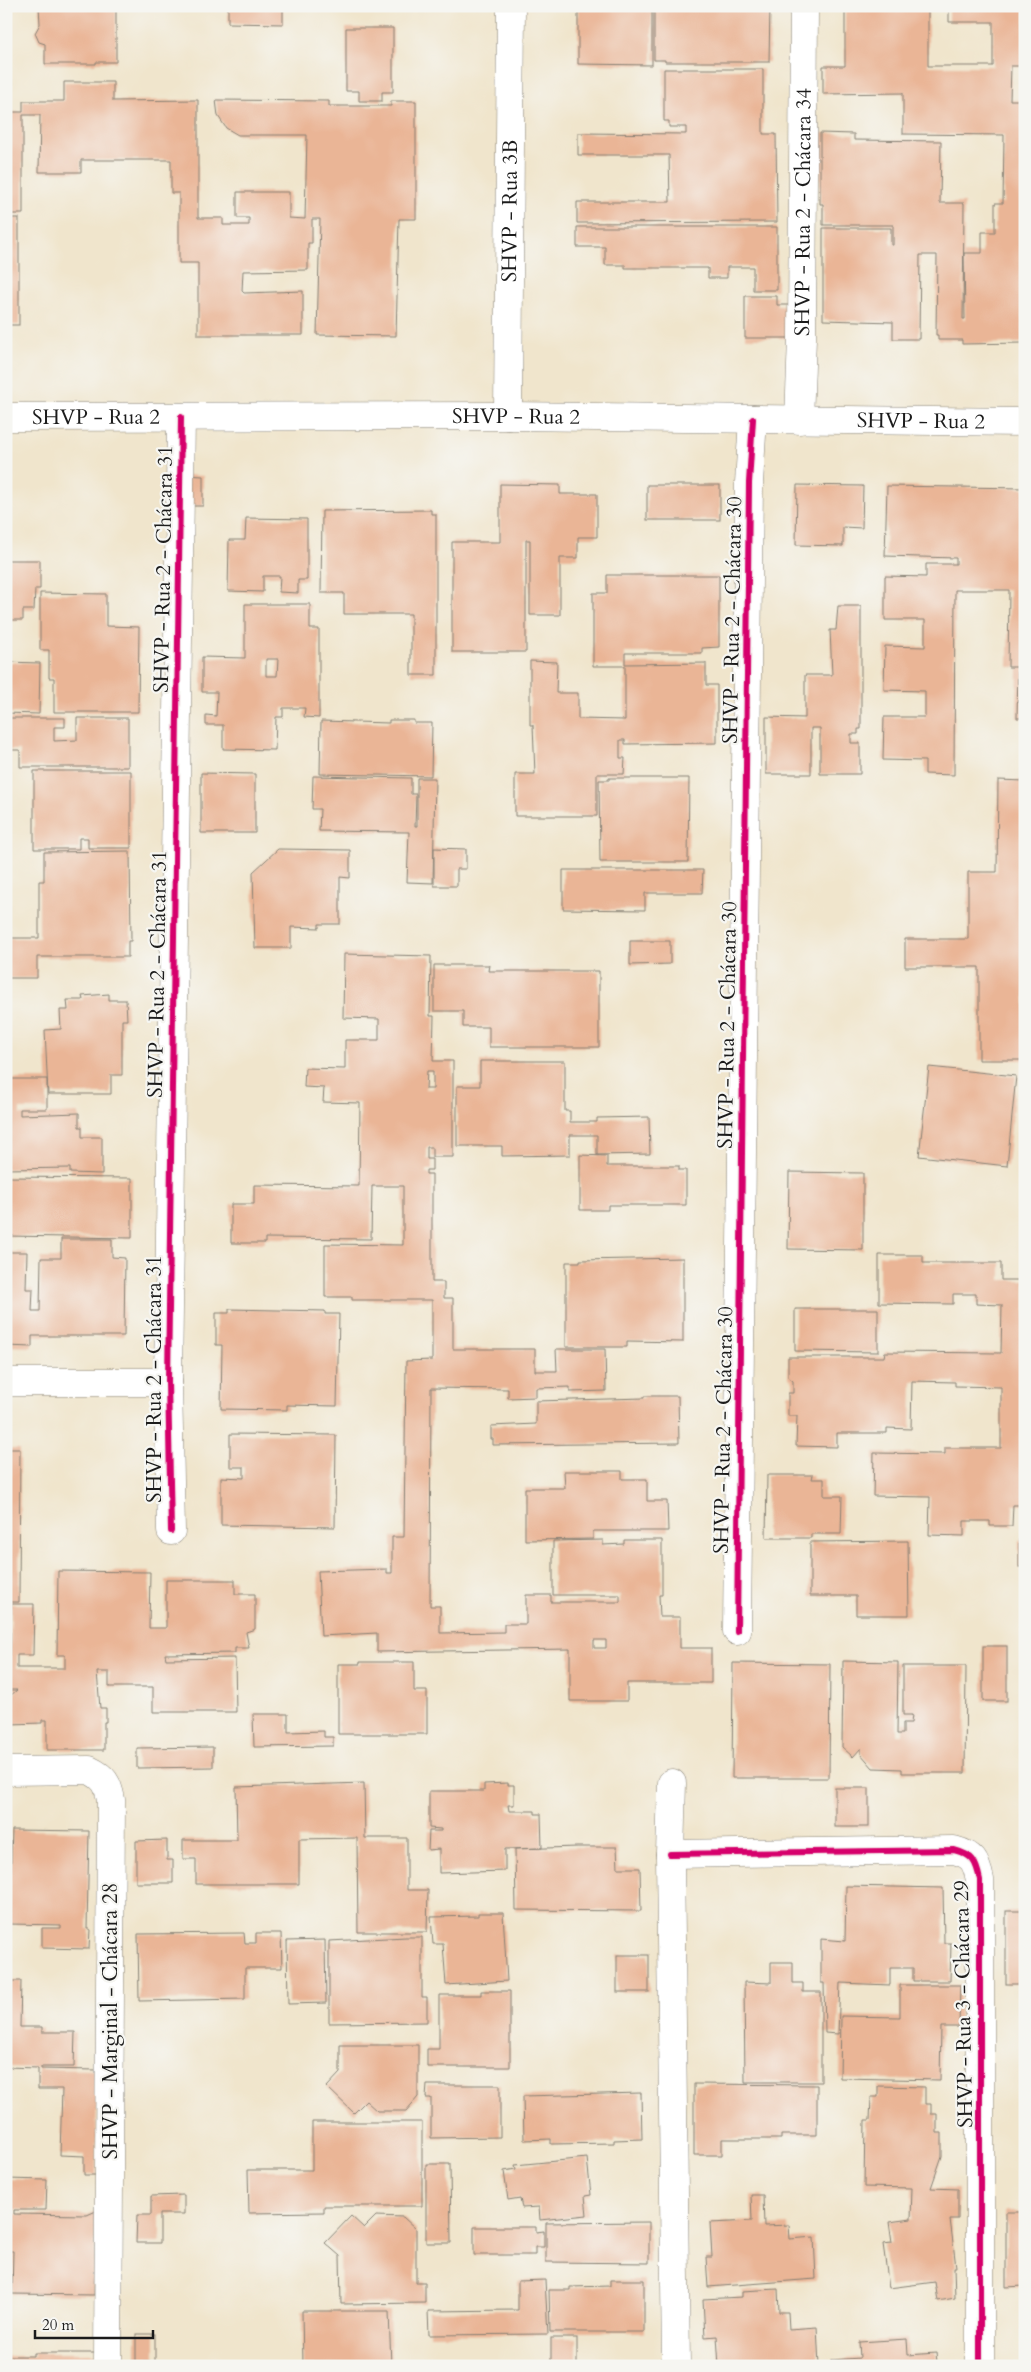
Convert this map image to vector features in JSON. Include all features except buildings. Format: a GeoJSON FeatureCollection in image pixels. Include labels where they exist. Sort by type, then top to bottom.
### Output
{"type":"FeatureCollection","features":[{"type":"Feature","properties":{"kind":"street","name":"SHVP - Rua 3B"},"geometry":{"type":"LineString","coordinates":[[508,416],[510,6]]}},
{"type":"Feature","properties":{"kind":"street","name":"SHVP - Rua 2 - Chácara 34"},"geometry":{"type":"LineString","coordinates":[[799,420],[802,338],[804,6]]}},
{"type":"Feature","properties":{"kind":"street","name":"SHVP - Rua 2"},"geometry":{"type":"LineString","coordinates":[[6,417],[508,416],[1025,422]]}},
{"type":"Feature","properties":{"kind":"street","name":"SHVP - Rua 2 - Chácara 31"},"geometry":{"type":"LineString","coordinates":[[171,1531],[168,1382],[181,417]]}},
{"type":"Feature","properties":{"kind":"street","name":"SHVP - Rua 2 - Chácara 30"},"geometry":{"type":"LineString","coordinates":[[737,1631],[749,483],[753,419]]}},
{"type":"Feature","properties":{"kind":"street","name":"SHVP - Rua 2 - Chácara 31"},"geometry":{"type":"LineString","coordinates":[[6,1382],[168,1382]]}},
{"type":"Feature","properties":{"kind":"street","name":"SHVP - Marginal - Chácara 28"},"geometry":{"type":"LineString","coordinates":[[6,1771],[89,1770],[100,1776],[109,1785],[111,1800],[108,2366]]}},
{"type":"Feature","properties":{"kind":"street"},"geometry":{"type":"LineString","coordinates":[[672,1783],[670,1854],[676,2366]]}},
{"type":"Feature","properties":{"kind":"street","name":"SHVP - Rua 3 - Chácara 29"},"geometry":{"type":"LineString","coordinates":[[670,1854],[954,1850],[967,1853],[972,1858],[980,1880],[980,2366]]}},
{"type":"Feature","properties":{"kind":"cycle path"},"geometry":{"type":"LineString","coordinates":[[171,1531],[168,1382],[181,417]]}},
{"type":"Feature","properties":{"kind":"cycle path"},"geometry":{"type":"LineString","coordinates":[[737,1631],[749,483],[753,419]]}},
{"type":"Feature","properties":{"kind":"cycle path"},"geometry":{"type":"LineString","coordinates":[[670,1854],[954,1850],[966,1854],[975,1863],[980,1880],[980,2366]]}}]}
